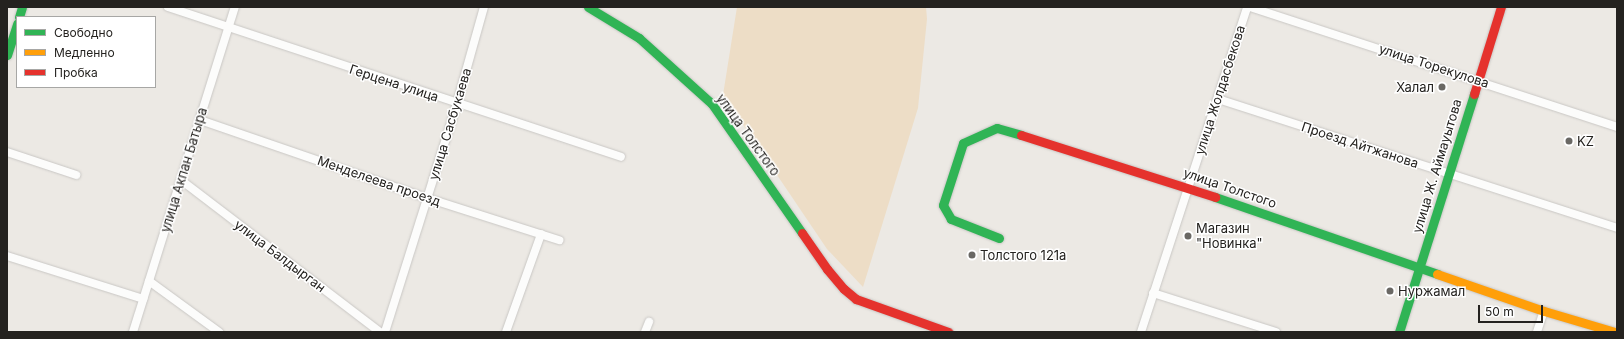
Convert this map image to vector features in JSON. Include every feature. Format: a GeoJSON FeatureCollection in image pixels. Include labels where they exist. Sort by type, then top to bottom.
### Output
{"type":"FeatureCollection","features":[{"type":"Feature","properties":{"kind":"street","name":"Герцена улица"},"geometry":{"type":"LineString","coordinates":[[168,7],[622,157]]}},
{"type":"Feature","properties":{"kind":"street","name":"улица Акпан Батыра"},"geometry":{"type":"LineString","coordinates":[[133,332],[235,7]]}},
{"type":"Feature","properties":{"kind":"street","name":"улица Сасбукаева"},"geometry":{"type":"LineString","coordinates":[[385,332],[457,103],[484,7]]}},
{"type":"Feature","properties":{"kind":"street","name":"улица Толстого"},"geometry":{"type":"LineString","coordinates":[[588,7],[639,38],[712,104],[827,269],[844,289],[856,299],[875,307],[948,332]]}},
{"type":"Feature","properties":{"kind":"street","name":"улица Жолдасбекова"},"geometry":{"type":"LineString","coordinates":[[1140,332],[1187,187],[1218,99],[1247,7]]}},
{"type":"Feature","properties":{"kind":"street","name":"улица Торекулова"},"geometry":{"type":"LineString","coordinates":[[1250,7],[1478,80],[1617,127]]}},
{"type":"Feature","properties":{"kind":"street","name":"улица Ж. Аймауытова"},"geometry":{"type":"LineString","coordinates":[[1399,332],[1501,7]]}},
{"type":"Feature","properties":{"kind":"street"},"geometry":{"type":"LineString","coordinates":[[7,55],[16,27]]}},
{"type":"Feature","properties":{"kind":"street","name":"Проезд Айтжанова"},"geometry":{"type":"LineString","coordinates":[[1218,99],[1617,228]]}},
{"type":"Feature","properties":{"kind":"street","name":"Менделеева проезд"},"geometry":{"type":"LineString","coordinates":[[200,120],[427,198],[558,240]]}},
{"type":"Feature","properties":{"kind":"street","name":"улица Толстого"},"geometry":{"type":"LineString","coordinates":[[999,238],[951,220],[943,205],[963,143],[997,128],[1187,187],[1544,311],[1615,332]]}},
{"type":"Feature","properties":{"kind":"street"},"geometry":{"type":"LineString","coordinates":[[7,152],[76,175]]}},
{"type":"Feature","properties":{"kind":"street","name":"улица Балдырган"},"geometry":{"type":"LineString","coordinates":[[181,180],[380,332]]}},
{"type":"Feature","properties":{"kind":"street"},"geometry":{"type":"LineString","coordinates":[[506,332],[541,234]]}},
{"type":"Feature","properties":{"kind":"street"},"geometry":{"type":"LineString","coordinates":[[7,256],[143,299]]}},
{"type":"Feature","properties":{"kind":"street"},"geometry":{"type":"LineString","coordinates":[[149,281],[219,332]]}},
{"type":"Feature","properties":{"kind":"street"},"geometry":{"type":"LineString","coordinates":[[1153,293],[1276,332]]}},
{"type":"Feature","properties":{"kind":"street"},"geometry":{"type":"LineString","coordinates":[[1537,332],[1544,311]]}},
{"type":"Feature","properties":{"kind":"street"},"geometry":{"type":"LineString","coordinates":[[645,332],[649,322]]}},
{"type":"Feature","properties":{"kind":"shaded area"},"geometry":{"type":"Polygon","coordinates":[[[737,7],[926,7],[927,19],[918,108],[863,287],[827,249],[723,95],[737,7]]]}},
{"type":"Feature","properties":{"kind":"traffic: fast"},"geometry":{"type":"LineString","coordinates":[[19,16],[22,7]]}},
{"type":"Feature","properties":{"kind":"traffic: fast"},"geometry":{"type":"LineString","coordinates":[[588,7],[639,38],[712,104],[802,233]]}},
{"type":"Feature","properties":{"kind":"traffic: fast"},"geometry":{"type":"LineString","coordinates":[[7,55],[16,27]]}},
{"type":"Feature","properties":{"kind":"traffic: fast"},"geometry":{"type":"LineString","coordinates":[[1399,332],[1474,94]]}},
{"type":"Feature","properties":{"kind":"traffic: fast"},"geometry":{"type":"LineString","coordinates":[[999,238],[951,219],[943,205],[963,143],[997,128],[1021,135]]}},
{"type":"Feature","properties":{"kind":"traffic: fast"},"geometry":{"type":"LineString","coordinates":[[1215,197],[1437,274]]}},
{"type":"Feature","properties":{"kind":"traffic: slow"},"geometry":{"type":"LineString","coordinates":[[1437,274],[1544,311],[1615,332]]}},
{"type":"Feature","properties":{"kind":"traffic: jam"},"geometry":{"type":"LineString","coordinates":[[1474,94],[1501,7]]}},
{"type":"Feature","properties":{"kind":"traffic: jam"},"geometry":{"type":"LineString","coordinates":[[1021,135],[1215,197]]}},
{"type":"Feature","properties":{"kind":"traffic: jam"},"geometry":{"type":"LineString","coordinates":[[802,233],[827,269],[844,289],[856,299],[948,332]]}},
{"type":"Feature","properties":{"kind":"place","name":"Халал"},"geometry":{"type":"Point","coordinates":[1442,87]}},
{"type":"Feature","properties":{"kind":"place","name":"KZ"},"geometry":{"type":"Point","coordinates":[1569,141]}},
{"type":"Feature","properties":{"kind":"place","name":"Магазин \"Новинка\""},"geometry":{"type":"Point","coordinates":[1188,236]}},
{"type":"Feature","properties":{"kind":"place","name":"Толстого 121а"},"geometry":{"type":"Point","coordinates":[972,255]}},
{"type":"Feature","properties":{"kind":"place","name":"Нуржамал"},"geometry":{"type":"Point","coordinates":[1390,291]}}]}
